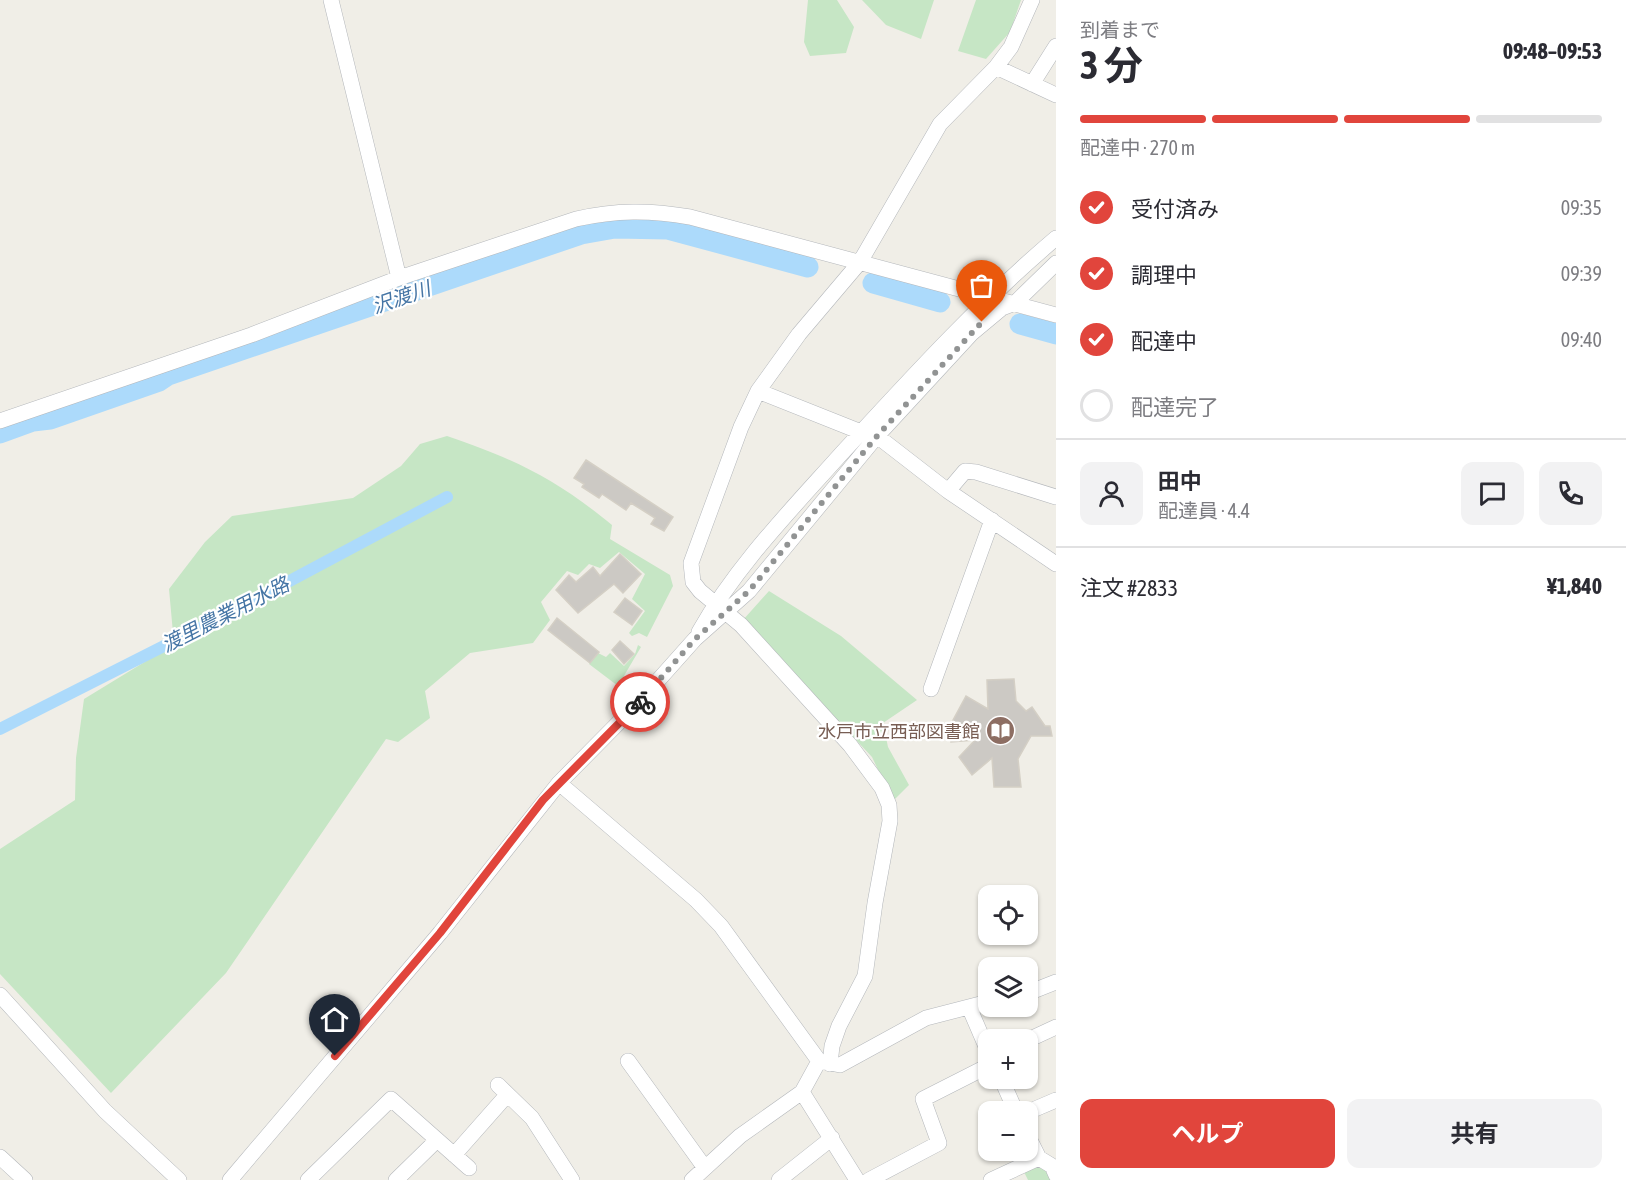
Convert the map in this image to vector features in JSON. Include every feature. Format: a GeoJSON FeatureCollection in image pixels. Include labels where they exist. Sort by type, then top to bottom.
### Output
{"type":"FeatureCollection","features":[{"type":"Feature","properties":{"kind":"street"},"geometry":{"type":"LineString","coordinates":[[331,0],[399,278]]}},
{"type":"Feature","properties":{"kind":"street"},"geometry":{"type":"LineString","coordinates":[[692,1180],[740,1136],[802,1092],[824,1062],[839,1026],[866,976],[874,903],[890,821],[889,804],[882,788],[850,745],[741,625],[693,582],[691,562],[741,428],[758,391],[799,334],[860,262],[940,124],[958,103],[996,67],[1018,33],[1032,0]]}},
{"type":"Feature","properties":{"kind":"street"},"geometry":{"type":"LineString","coordinates":[[1032,84],[1056,46]]}},
{"type":"Feature","properties":{"kind":"street"},"geometry":{"type":"LineString","coordinates":[[996,67],[1056,95]]}},
{"type":"Feature","properties":{"kind":"street"},"geometry":{"type":"LineString","coordinates":[[0,421],[251,335],[399,278],[576,219],[602,213],[651,211],[690,216],[1056,315]]}},
{"type":"Feature","properties":{"kind":"street"},"geometry":{"type":"LineString","coordinates":[[230,1180],[440,933],[559,783],[638,703],[721,609],[806,493],[990,297],[1056,238]]}},
{"type":"Feature","properties":{"kind":"street"},"geometry":{"type":"LineString","coordinates":[[721,609],[757,582],[877,436],[982,322],[1002,308],[1015,303],[1056,263]]}},
{"type":"Feature","properties":{"kind":"street"},"geometry":{"type":"LineString","coordinates":[[758,391],[861,432]]}},
{"type":"Feature","properties":{"kind":"street"},"geometry":{"type":"LineString","coordinates":[[877,436],[948,490],[1056,564]]}},
{"type":"Feature","properties":{"kind":"street"},"geometry":{"type":"LineString","coordinates":[[948,490],[955,479],[965,471],[976,472],[1056,497]]}},
{"type":"Feature","properties":{"kind":"street"},"geometry":{"type":"LineString","coordinates":[[932,689],[992,520]]}},
{"type":"Feature","properties":{"kind":"street"},"geometry":{"type":"LineString","coordinates":[[559,783],[696,900],[721,926],[824,1062],[840,1065],[926,1018],[978,1005]]}},
{"type":"Feature","properties":{"kind":"street"},"geometry":{"type":"LineString","coordinates":[[1038,989],[1056,982]]}},
{"type":"Feature","properties":{"kind":"street"},"geometry":{"type":"LineString","coordinates":[[0,995],[105,1111],[179,1180]]}},
{"type":"Feature","properties":{"kind":"street"},"geometry":{"type":"LineString","coordinates":[[969,1007],[978,1029]]}},
{"type":"Feature","properties":{"kind":"street"},"geometry":{"type":"LineString","coordinates":[[1038,1035],[1056,1027]]}},
{"type":"Feature","properties":{"kind":"street"},"geometry":{"type":"LineString","coordinates":[[628,1061],[705,1168]]}},
{"type":"Feature","properties":{"kind":"street"},"geometry":{"type":"LineString","coordinates":[[868,1180],[939,1143],[923,1099],[978,1071]]}},
{"type":"Feature","properties":{"kind":"street"},"geometry":{"type":"LineString","coordinates":[[454,1155],[503,1090],[532,1118],[572,1180]]}},
{"type":"Feature","properties":{"kind":"street"},"geometry":{"type":"LineString","coordinates":[[802,1092],[857,1180]]}},
{"type":"Feature","properties":{"kind":"street"},"geometry":{"type":"LineString","coordinates":[[314,1178],[391,1099],[469,1168]]}},
{"type":"Feature","properties":{"kind":"street"},"geometry":{"type":"LineString","coordinates":[[1038,1108],[1056,1100]]}},
{"type":"Feature","properties":{"kind":"street"},"geometry":{"type":"LineString","coordinates":[[779,1180],[832,1138]]}},
{"type":"Feature","properties":{"kind":"street"},"geometry":{"type":"LineString","coordinates":[[396,1180],[437,1140]]}},
{"type":"Feature","properties":{"kind":"street"},"geometry":{"type":"LineString","coordinates":[[0,1157],[25,1180]]}},
{"type":"Feature","properties":{"kind":"street"},"geometry":{"type":"LineString","coordinates":[[991,1180],[1039,1158],[1052,1166],[1056,1175]]}},
{"type":"Feature","properties":{"kind":"green space"},"geometry":{"type":"Polygon","coordinates":[[[808,0],[837,0],[854,27],[846,53],[810,56],[804,42],[808,0]]]}},
{"type":"Feature","properties":{"kind":"green space"},"geometry":{"type":"Polygon","coordinates":[[[862,0],[934,0],[921,39],[886,25],[862,0]]]}},
{"type":"Feature","properties":{"kind":"green space"},"geometry":{"type":"Polygon","coordinates":[[[976,0],[1021,0],[1010,32],[986,59],[958,51],[976,0]]]}},
{"type":"Feature","properties":{"kind":"green space"},"geometry":{"type":"Polygon","coordinates":[[[447,436],[494,453],[553,483],[612,525],[610,539],[670,575],[673,586],[647,637],[639,633],[632,636],[629,633],[645,611],[632,599],[645,574],[619,552],[600,568],[589,564],[578,575],[567,571],[541,602],[550,620],[533,643],[470,653],[425,691],[430,718],[398,742],[386,739],[226,973],[111,1093],[0,974],[0,849],[75,800],[76,758],[84,699],[174,644],[169,589],[205,542],[232,516],[353,498],[401,466],[420,444],[447,436]]]}},
{"type":"Feature","properties":{"kind":"green space"},"geometry":{"type":"Polygon","coordinates":[[[769,591],[841,636],[917,700],[883,723],[888,747],[909,785],[893,801],[872,757],[743,620],[769,591]]]}},
{"type":"Feature","properties":{"kind":"green space"},"geometry":{"type":"Polygon","coordinates":[[[638,645],[641,647],[618,686],[589,664],[598,653],[606,657],[610,653],[624,666],[635,654],[638,645]]]}},
{"type":"Feature","properties":{"kind":"green space"},"geometry":{"type":"Polygon","coordinates":[[[1038,1165],[1046,1169],[1052,1180],[1028,1180],[1024,1172],[1038,1165]]]}},
{"type":"Feature","properties":{"kind":"building"},"geometry":{"type":"Polygon","coordinates":[[[586,460],[673,517],[664,531],[651,524],[655,518],[631,503],[626,510],[602,494],[599,498],[582,487],[584,484],[574,478],[586,460]]]}},
{"type":"Feature","properties":{"kind":"building"},"geometry":{"type":"Polygon","coordinates":[[[620,554],[641,574],[623,593],[614,584],[578,613],[556,590],[569,575],[576,582],[593,567],[600,576],[620,554]]]}},
{"type":"Feature","properties":{"kind":"building"},"geometry":{"type":"Polygon","coordinates":[[[625,598],[642,611],[632,625],[614,612],[625,598]]]}},
{"type":"Feature","properties":{"kind":"building"},"geometry":{"type":"Polygon","coordinates":[[[557,618],[599,652],[590,663],[548,630],[557,618]]]}},
{"type":"Feature","properties":{"kind":"building"},"geometry":{"type":"Polygon","coordinates":[[[620,641],[634,654],[624,664],[612,650],[620,641]]]}},
{"type":"Feature","properties":{"kind":"building","name":"水戸市立西部図書館"},"geometry":{"type":"Polygon","coordinates":[[[1014,679],[1016,701],[1026,711],[1032,707],[1045,726],[1050,726],[1052,736],[1031,736],[1018,759],[1021,787],[994,787],[992,758],[972,775],[959,757],[975,740],[951,742],[952,722],[966,696],[988,709],[987,680],[1014,679]]]}},
{"type":"Feature","properties":{"kind":"waterway","name":"沢渡川"},"geometry":{"type":"LineString","coordinates":[[0,433],[33,421],[50,419],[159,381],[168,375],[581,234],[615,228],[668,229],[808,267]]}},
{"type":"Feature","properties":{"kind":"waterway","name":"沢渡川"},"geometry":{"type":"LineString","coordinates":[[873,283],[940,302]]}},
{"type":"Feature","properties":{"kind":"waterway","name":"沢渡川"},"geometry":{"type":"LineString","coordinates":[[1020,324],[1056,334]]}},
{"type":"Feature","properties":{"kind":"waterway","name":"渡里農業用水路"},"geometry":{"type":"LineString","coordinates":[[0,729],[241,607],[447,497]]}},
{"type":"Feature","properties":{"kind":"way so far"},"geometry":{"type":"LineString","coordinates":[[640,702],[695,639],[726,614],[749,591],[877,436],[982,322]]}},
{"type":"Feature","properties":{"kind":"place","name":"水戸市立西部図書館"},"geometry":{"type":"Point","coordinates":[1001,731]}},
{"type":"Feature","properties":{"kind":"route"},"geometry":{"type":"LineString","coordinates":[[335,1056],[462,906],[543,800],[640,702]]}}]}
